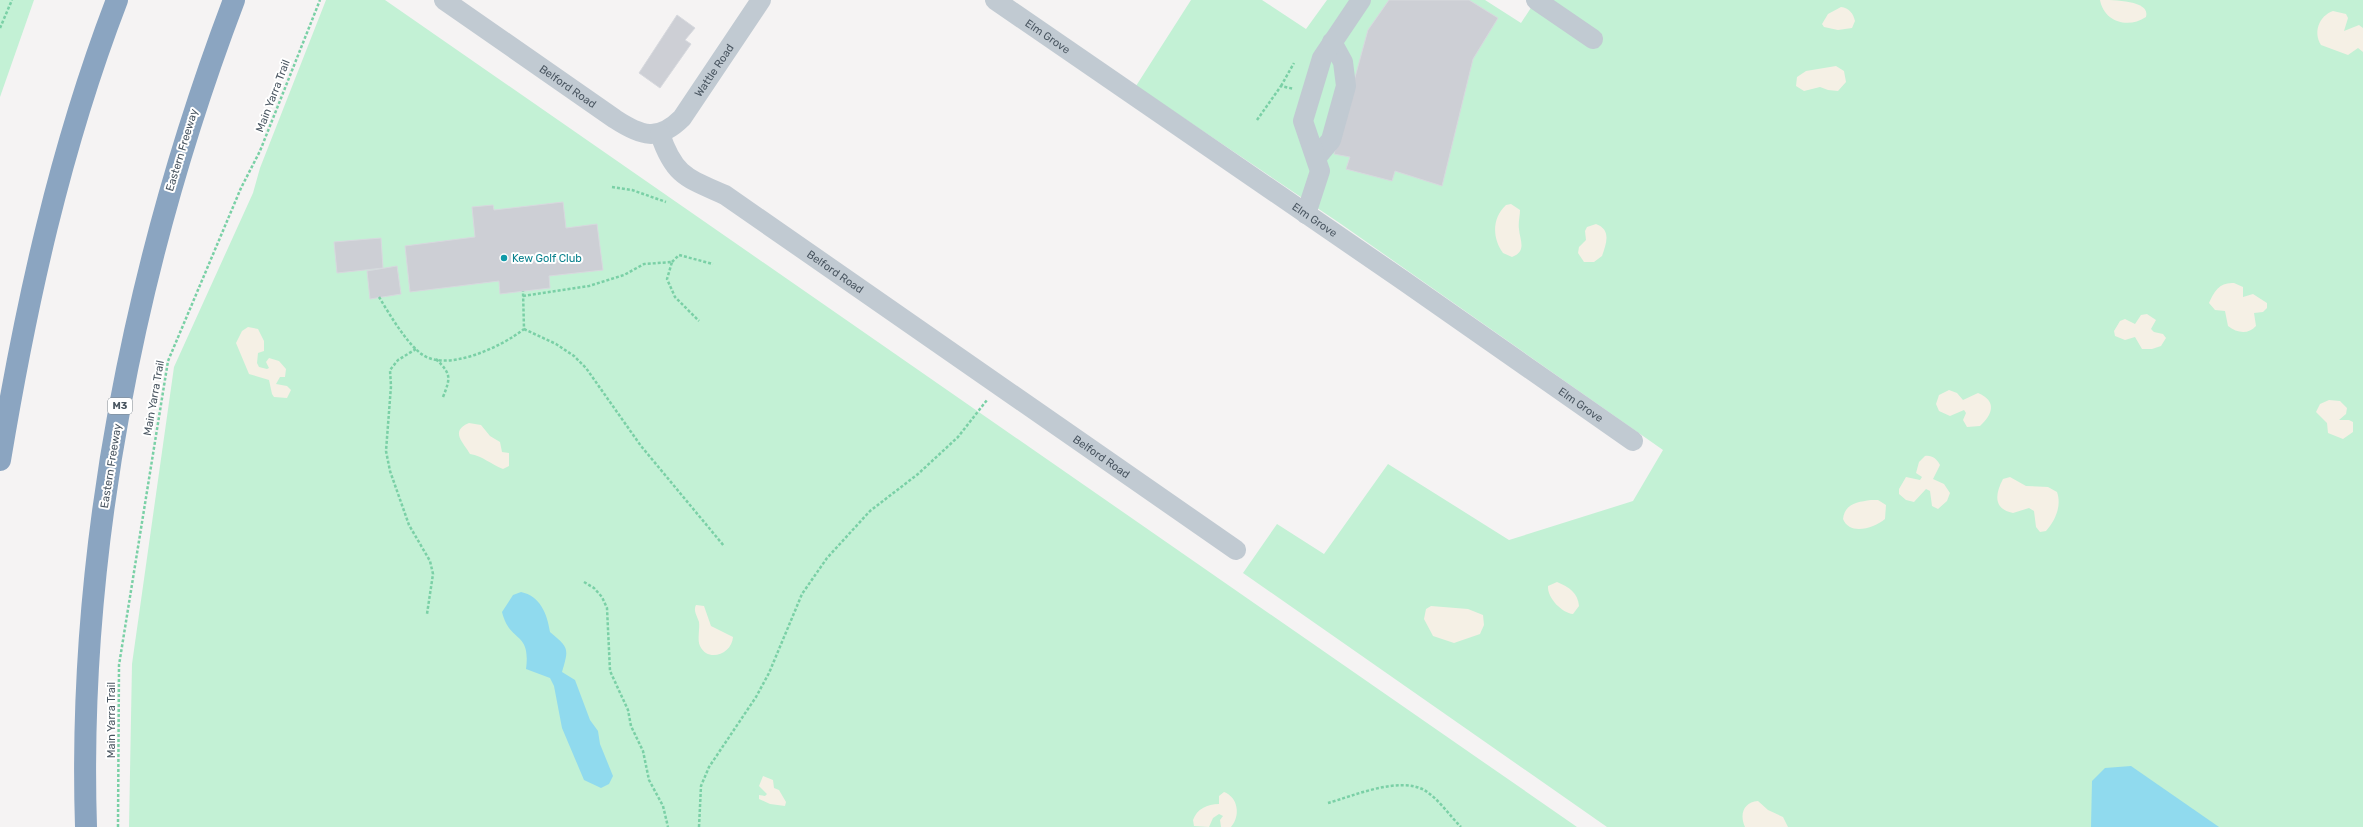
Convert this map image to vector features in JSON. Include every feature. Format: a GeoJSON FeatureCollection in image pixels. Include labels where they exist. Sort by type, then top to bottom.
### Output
{"type":"FeatureCollection","features":[{"type":"Feature","properties":{"kind":"highway"},"geometry":{"type":"LineString","coordinates":[[0,460],[16,367],[52,203],[80,106],[117,0]]}},
{"type":"Feature","properties":{"kind":"highway","name":"Eastern Freeway"},"geometry":{"type":"LineString","coordinates":[[86,827],[87,706],[93,607],[107,488],[123,393],[142,298],[171,187],[203,82],[234,0]]}},
{"type":"Feature","properties":{"kind":"street","name":"Belford Road"},"geometry":{"type":"LineString","coordinates":[[444,0],[631,130],[645,135],[660,134],[669,159],[679,172],[691,180],[725,195],[1236,550]]}},
{"type":"Feature","properties":{"kind":"street","name":"Wattle Road"},"geometry":{"type":"LineString","coordinates":[[660,134],[673,127],[682,118],[761,0]]}},
{"type":"Feature","properties":{"kind":"street","name":"Elm Grove"},"geometry":{"type":"LineString","coordinates":[[995,0],[1633,441]]}},
{"type":"Feature","properties":{"kind":"street"},"geometry":{"type":"LineString","coordinates":[[1306,214],[1320,171],[1303,121],[1322,58],[1361,0]]}},
{"type":"Feature","properties":{"kind":"street"},"geometry":{"type":"LineString","coordinates":[[1536,0],[1593,39]]}},
{"type":"Feature","properties":{"kind":"street"},"geometry":{"type":"LineString","coordinates":[[1316,158],[1331,140],[1346,86],[1343,62],[1332,42]]}},
{"type":"Feature","properties":{"kind":"path"},"geometry":{"type":"LineString","coordinates":[[0,28],[12,0]]}},
{"type":"Feature","properties":{"kind":"path","name":"Main Yarra Trail"},"geometry":{"type":"LineString","coordinates":[[118,827],[119,666],[168,361],[242,188],[260,151],[320,0]]}},
{"type":"Feature","properties":{"kind":"path"},"geometry":{"type":"LineString","coordinates":[[1281,86],[1294,63]]}},
{"type":"Feature","properties":{"kind":"path"},"geometry":{"type":"LineString","coordinates":[[612,187],[632,190],[666,202]]}},
{"type":"Feature","properties":{"kind":"path"},"geometry":{"type":"LineString","coordinates":[[699,321],[675,297],[667,279],[672,262],[680,255],[713,264]]}},
{"type":"Feature","properties":{"kind":"path"},"geometry":{"type":"LineString","coordinates":[[523,296],[589,286],[624,275],[644,264],[672,262]]}},
{"type":"Feature","properties":{"kind":"path"},"geometry":{"type":"LineString","coordinates":[[523,291],[524,329]]}},
{"type":"Feature","properties":{"kind":"path"},"geometry":{"type":"LineString","coordinates":[[380,297],[392,318],[416,349],[426,357],[443,360],[465,358],[511,339],[524,329]]}},
{"type":"Feature","properties":{"kind":"path"},"geometry":{"type":"LineString","coordinates":[[524,329],[556,344],[574,356],[586,368],[641,446],[724,546]]}},
{"type":"Feature","properties":{"kind":"path"},"geometry":{"type":"LineString","coordinates":[[416,349],[398,360],[390,370],[391,386],[386,450],[390,471],[409,525],[430,561],[433,574],[427,614]]}},
{"type":"Feature","properties":{"kind":"path"},"geometry":{"type":"LineString","coordinates":[[436,359],[448,370],[449,377],[443,397]]}},
{"type":"Feature","properties":{"kind":"path"},"geometry":{"type":"LineString","coordinates":[[699,827],[701,786],[709,767],[756,697],[806,588],[827,558],[870,511],[918,474],[958,437],[998,385]]}},
{"type":"Feature","properties":{"kind":"path"},"geometry":{"type":"LineString","coordinates":[[584,582],[594,588],[602,597],[607,608],[610,671],[628,710],[631,726],[643,751],[649,780],[663,806],[668,827]]}},
{"type":"Feature","properties":{"kind":"path"},"geometry":{"type":"LineString","coordinates":[[1328,803],[1374,789],[1406,784],[1425,790],[1461,827]]}},
{"type":"Feature","properties":{"kind":"green space"},"geometry":{"type":"Polygon","coordinates":[[[0,0],[34,0],[0,97],[0,0]]]}},
{"type":"Feature","properties":{"kind":"green space","name":"Kew Golf Club"},"geometry":{"type":"Polygon","coordinates":[[[326,0],[385,0],[1577,827],[129,827],[132,664],[174,367],[253,193],[260,168],[326,0]]]}},
{"type":"Feature","properties":{"kind":"green space"},"geometry":{"type":"Polygon","coordinates":[[[1191,0],[1262,0],[1306,29],[1327,0],[1485,0],[1521,23],[1536,0],[2363,0],[2363,827],[1607,827],[1243,573],[1277,524],[1324,554],[1388,464],[1509,540],[1633,501],[1663,450],[1341,224],[1136,86],[1191,0]]]}},
{"type":"Feature","properties":{"kind":"sand"},"geometry":{"type":"Polygon","coordinates":[[[2100,0],[2122,1],[2137,4],[2143,7],[2146,11],[2146,17],[2139,21],[2125,23],[2118,21],[2106,14],[2102,8],[2100,0]]]}},
{"type":"Feature","properties":{"kind":"sand"},"geometry":{"type":"Polygon","coordinates":[[[1841,7],[1850,11],[1853,16],[1855,21],[1852,28],[1838,30],[1824,27],[1822,24],[1828,14],[1841,7]]]}},
{"type":"Feature","properties":{"kind":"sand"},"geometry":{"type":"Polygon","coordinates":[[[2333,11],[2346,14],[2348,18],[2344,31],[2359,25],[2363,28],[2363,52],[2358,48],[2348,55],[2321,45],[2318,35],[2319,25],[2328,13],[2333,11]]]}},
{"type":"Feature","properties":{"kind":"sand"},"geometry":{"type":"Polygon","coordinates":[[[1836,66],[1844,71],[1846,82],[1838,91],[1820,87],[1804,91],[1796,86],[1797,77],[1806,71],[1836,66]]]}},
{"type":"Feature","properties":{"kind":"sand"},"geometry":{"type":"Polygon","coordinates":[[[1511,204],[1520,210],[1519,227],[1522,245],[1520,252],[1512,257],[1503,253],[1499,247],[1495,235],[1496,222],[1501,210],[1506,205],[1511,204]]]}},
{"type":"Feature","properties":{"kind":"sand"},"geometry":{"type":"Polygon","coordinates":[[[1596,224],[1604,230],[1606,234],[1604,251],[1602,256],[1594,262],[1584,262],[1578,253],[1579,247],[1586,240],[1585,231],[1587,227],[1596,224]]]}},
{"type":"Feature","properties":{"kind":"sand"},"geometry":{"type":"Polygon","coordinates":[[[2234,283],[2243,287],[2243,297],[2253,294],[2267,303],[2267,308],[2263,312],[2254,313],[2256,326],[2250,331],[2242,332],[2228,326],[2225,311],[2215,310],[2209,303],[2218,288],[2225,284],[2234,283]]]}},
{"type":"Feature","properties":{"kind":"sand"},"geometry":{"type":"Polygon","coordinates":[[[2147,314],[2156,320],[2151,329],[2154,332],[2163,334],[2166,338],[2161,346],[2152,349],[2142,349],[2135,337],[2125,340],[2115,336],[2114,331],[2120,321],[2125,319],[2135,324],[2141,315],[2147,314]]]}},
{"type":"Feature","properties":{"kind":"sand"},"geometry":{"type":"Polygon","coordinates":[[[248,327],[258,329],[264,341],[264,351],[258,353],[257,363],[259,367],[269,368],[266,362],[269,358],[279,361],[286,369],[285,377],[280,377],[276,384],[287,386],[291,390],[287,398],[274,397],[269,380],[249,374],[236,343],[242,331],[248,327]]]}},
{"type":"Feature","properties":{"kind":"sand"},"geometry":{"type":"Polygon","coordinates":[[[1949,390],[1957,393],[1963,400],[1978,393],[1988,400],[1991,408],[1990,412],[1988,417],[1980,426],[1967,427],[1963,420],[1966,413],[1964,410],[1950,416],[1939,411],[1936,404],[1939,395],[1949,390]]]}},
{"type":"Feature","properties":{"kind":"sand"},"geometry":{"type":"Polygon","coordinates":[[[2329,400],[2340,401],[2347,408],[2346,414],[2339,420],[2349,420],[2353,422],[2353,432],[2343,439],[2328,433],[2327,423],[2316,412],[2320,404],[2329,400]]]}},
{"type":"Feature","properties":{"kind":"sand"},"geometry":{"type":"Polygon","coordinates":[[[469,423],[481,425],[490,436],[500,442],[502,452],[509,453],[509,466],[503,469],[479,456],[470,454],[459,433],[463,426],[469,423]]]}},
{"type":"Feature","properties":{"kind":"sand"},"geometry":{"type":"Polygon","coordinates":[[[1925,456],[1936,459],[1939,463],[1940,465],[1933,479],[1944,484],[1950,493],[1947,501],[1938,509],[1932,506],[1930,491],[1926,489],[1914,502],[1906,500],[1899,494],[1899,489],[1906,477],[1920,480],[1922,477],[1916,473],[1919,462],[1925,456]]]}},
{"type":"Feature","properties":{"kind":"sand"},"geometry":{"type":"Polygon","coordinates":[[[2010,477],[2026,486],[2048,487],[2057,492],[2059,503],[2057,513],[2046,531],[2040,532],[2036,527],[2034,511],[2029,508],[2013,513],[2006,511],[1999,504],[1997,495],[2000,485],[2003,479],[2010,477]]]}},
{"type":"Feature","properties":{"kind":"sand"},"geometry":{"type":"Polygon","coordinates":[[[1871,500],[1878,500],[1886,505],[1885,519],[1875,525],[1862,529],[1856,529],[1846,524],[1843,519],[1849,506],[1871,500]]]}},
{"type":"Feature","properties":{"kind":"sand"},"geometry":{"type":"Polygon","coordinates":[[[1557,582],[1569,588],[1577,597],[1579,606],[1573,614],[1560,608],[1548,591],[1548,586],[1557,582]]]}},
{"type":"Feature","properties":{"kind":"sand"},"geometry":{"type":"Polygon","coordinates":[[[696,605],[704,606],[711,626],[733,637],[729,648],[724,652],[714,655],[708,654],[700,646],[699,622],[695,611],[696,605]]]}},
{"type":"Feature","properties":{"kind":"sand"},"geometry":{"type":"Polygon","coordinates":[[[1431,606],[1468,609],[1483,615],[1484,625],[1480,634],[1454,643],[1433,636],[1424,619],[1426,609],[1431,606]]]}},
{"type":"Feature","properties":{"kind":"sand"},"geometry":{"type":"Polygon","coordinates":[[[763,776],[773,780],[774,788],[779,790],[786,802],[785,806],[770,804],[759,799],[759,795],[765,796],[767,794],[759,786],[763,776]]]}},
{"type":"Feature","properties":{"kind":"sand"},"geometry":{"type":"Polygon","coordinates":[[[1224,792],[1229,794],[1235,802],[1237,812],[1234,823],[1231,827],[1221,827],[1220,820],[1223,816],[1219,814],[1213,818],[1209,827],[1194,826],[1193,820],[1197,813],[1207,806],[1219,804],[1219,796],[1224,792]]]}},
{"type":"Feature","properties":{"kind":"sand"},"geometry":{"type":"Polygon","coordinates":[[[1758,801],[1768,810],[1783,817],[1788,827],[1745,827],[1743,822],[1743,813],[1746,806],[1758,801]]]}},
{"type":"Feature","properties":{"kind":"water"},"geometry":{"type":"Polygon","coordinates":[[[521,592],[533,597],[542,606],[547,618],[550,632],[564,645],[566,649],[566,658],[562,672],[575,680],[590,720],[598,731],[600,744],[613,776],[609,784],[601,788],[584,780],[562,728],[554,686],[550,678],[526,669],[527,657],[523,642],[510,629],[506,622],[502,612],[513,595],[521,592]]]}},
{"type":"Feature","properties":{"kind":"water"},"geometry":{"type":"Polygon","coordinates":[[[2131,766],[2219,827],[2091,827],[2092,781],[2105,768],[2131,766]]]}},
{"type":"Feature","properties":{"kind":"building"},"geometry":{"type":"Polygon","coordinates":[[[1389,0],[1469,0],[1498,18],[1473,59],[1442,186],[1395,171],[1392,181],[1346,169],[1350,157],[1334,154],[1368,30],[1389,0]]]}},
{"type":"Feature","properties":{"kind":"building"},"geometry":{"type":"Polygon","coordinates":[[[677,15],[695,28],[685,40],[691,44],[660,88],[639,73],[677,15]]]}},
{"type":"Feature","properties":{"kind":"building","name":"Kew Golf Club"},"geometry":{"type":"Polygon","coordinates":[[[563,202],[566,228],[597,224],[603,270],[549,276],[550,288],[500,294],[499,281],[410,292],[405,246],[475,237],[472,207],[493,205],[494,210],[563,202]]]}},
{"type":"Feature","properties":{"kind":"building"},"geometry":{"type":"Polygon","coordinates":[[[381,238],[383,268],[337,273],[334,242],[381,238]]]}},
{"type":"Feature","properties":{"kind":"building"},"geometry":{"type":"Polygon","coordinates":[[[397,266],[401,294],[370,299],[367,271],[397,266]]]}},
{"type":"Feature","properties":{"kind":"place","name":"Kew Golf Club"},"geometry":{"type":"Point","coordinates":[504,258]}}]}
